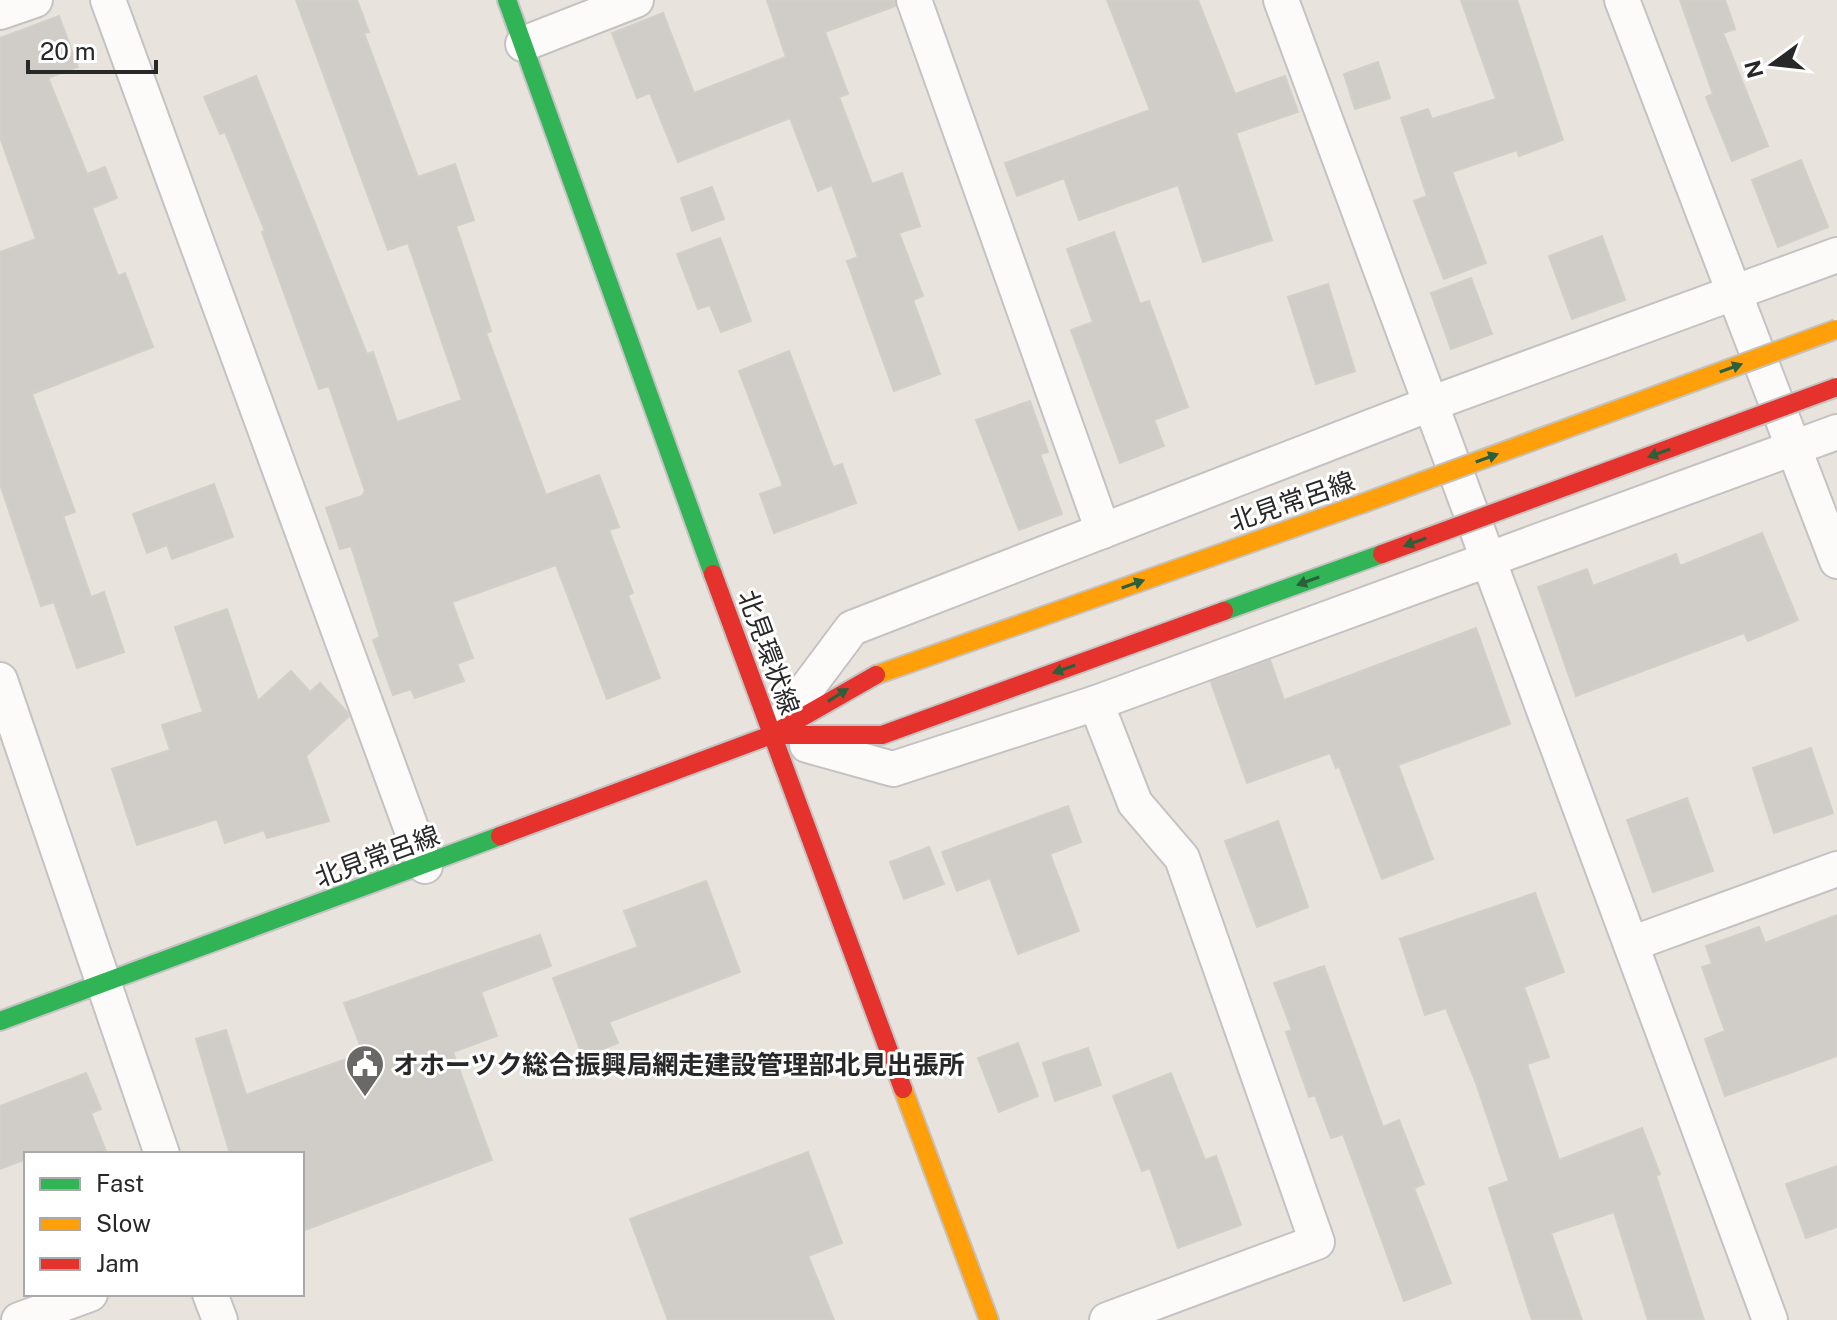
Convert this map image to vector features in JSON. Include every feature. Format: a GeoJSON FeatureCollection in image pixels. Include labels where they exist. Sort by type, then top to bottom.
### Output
{"type":"FeatureCollection","features":[{"type":"Feature","properties":{"kind":"main road","name":"北見環状線"},"geometry":{"type":"LineString","coordinates":[[507,0],[771,735],[989,1320]]}},
{"type":"Feature","properties":{"kind":"main road","name":"北見常呂線"},"geometry":{"type":"LineString","coordinates":[[0,1021],[425,866],[771,735],[862,680],[1361,504],[1837,329]]}},
{"type":"Feature","properties":{"kind":"main road","name":"北見常呂線"},"geometry":{"type":"LineString","coordinates":[[771,735],[882,735],[1837,387]]}},
{"type":"Feature","properties":{"kind":"street"},"geometry":{"type":"LineString","coordinates":[[0,12],[35,0]]}},
{"type":"Feature","properties":{"kind":"street"},"geometry":{"type":"LineString","coordinates":[[108,0],[425,866]]}},
{"type":"Feature","properties":{"kind":"street"},"geometry":{"type":"LineString","coordinates":[[523,44],[636,0]]}},
{"type":"Feature","properties":{"kind":"street"},"geometry":{"type":"LineString","coordinates":[[914,0],[1103,531]]}},
{"type":"Feature","properties":{"kind":"street"},"geometry":{"type":"LineString","coordinates":[[1281,0],[1770,1320]]}},
{"type":"Feature","properties":{"kind":"street"},"geometry":{"type":"LineString","coordinates":[[1622,0],[1837,561]]}},
{"type":"Feature","properties":{"kind":"street"},"geometry":{"type":"LineString","coordinates":[[1837,255],[1731,291],[1430,404],[852,628],[771,735],[893,769],[1096,703],[1837,432]]}},
{"type":"Feature","properties":{"kind":"street"},"geometry":{"type":"LineString","coordinates":[[0,680],[161,1152]]}},
{"type":"Feature","properties":{"kind":"street"},"geometry":{"type":"LineString","coordinates":[[1096,703],[1135,803],[1182,858],[1317,1242],[1107,1320]]}},
{"type":"Feature","properties":{"kind":"street"},"geometry":{"type":"LineString","coordinates":[[1631,944],[1837,869]]}},
{"type":"Feature","properties":{"kind":"street"},"geometry":{"type":"LineString","coordinates":[[19,1320],[85,1296]]}},
{"type":"Feature","properties":{"kind":"street"},"geometry":{"type":"LineString","coordinates":[[211,1296],[220,1320]]}},
{"type":"Feature","properties":{"kind":"building"},"geometry":{"type":"Polygon","coordinates":[[[296,0],[357,0],[369,32],[364,33],[418,177],[455,164],[474,220],[456,226],[491,331],[486,333],[546,495],[599,475],[619,527],[609,530],[633,593],[628,595],[660,678],[607,699],[556,565],[452,602],[473,658],[457,664],[464,681],[415,698],[411,689],[393,695],[373,640],[380,637],[351,546],[340,549],[326,508],[362,496],[365,491],[329,386],[319,389],[262,232],[265,231],[225,132],[220,134],[204,97],[256,76],[367,354],[373,352],[397,422],[462,400],[408,243],[388,250],[296,0]]]}},
{"type":"Feature","properties":{"kind":"building"},"geometry":{"type":"Polygon","coordinates":[[[767,0],[895,0],[895,6],[825,32],[848,94],[839,97],[872,184],[902,173],[920,226],[899,233],[923,296],[913,300],[940,374],[894,391],[847,261],[858,257],[832,185],[818,191],[790,118],[678,162],[650,93],[637,98],[612,33],[663,13],[694,93],[786,57],[767,0]]]}},
{"type":"Feature","properties":{"kind":"building"},"geometry":{"type":"Polygon","coordinates":[[[1107,0],[1198,0],[1235,94],[1285,76],[1298,112],[1236,133],[1272,240],[1203,262],[1178,185],[1079,220],[1064,178],[1017,196],[1005,163],[1150,110],[1107,0]]]}},
{"type":"Feature","properties":{"kind":"building"},"geometry":{"type":"Polygon","coordinates":[[[1461,0],[1517,0],[1563,140],[1519,156],[1517,150],[1452,172],[1486,263],[1444,279],[1414,201],[1427,196],[1401,118],[1428,109],[1432,119],[1496,99],[1461,0]]]}},
{"type":"Feature","properties":{"kind":"building"},"geometry":{"type":"Polygon","coordinates":[[[1680,0],[1725,0],[1735,29],[1723,33],[1768,146],[1732,161],[1706,97],[1713,94],[1680,0]]]}},
{"type":"Feature","properties":{"kind":"building"},"geometry":{"type":"Polygon","coordinates":[[[59,16],[78,67],[48,78],[87,174],[105,167],[117,198],[92,208],[118,276],[125,273],[153,347],[32,394],[75,512],[63,516],[91,597],[104,592],[124,652],[77,668],[54,602],[41,606],[0,484],[0,252],[36,239],[0,137],[0,38],[59,16]]]}},
{"type":"Feature","properties":{"kind":"building"},"geometry":{"type":"Polygon","coordinates":[[[1378,62],[1390,98],[1355,109],[1344,74],[1378,62]]]}},
{"type":"Feature","properties":{"kind":"building"},"geometry":{"type":"Polygon","coordinates":[[[1801,160],[1828,227],[1778,247],[1752,180],[1801,160]]]}},
{"type":"Feature","properties":{"kind":"building"},"geometry":{"type":"Polygon","coordinates":[[[712,187],[724,219],[692,231],[681,198],[712,187]]]}},
{"type":"Feature","properties":{"kind":"building"},"geometry":{"type":"Polygon","coordinates":[[[1114,232],[1140,304],[1149,301],[1188,407],[1154,420],[1164,446],[1120,463],[1071,330],[1093,322],[1067,249],[1114,232]]]}},
{"type":"Feature","properties":{"kind":"building"},"geometry":{"type":"Polygon","coordinates":[[[1602,236],[1625,300],[1572,319],[1549,256],[1602,236]]]}},
{"type":"Feature","properties":{"kind":"building"},"geometry":{"type":"Polygon","coordinates":[[[720,238],[751,321],[721,332],[710,305],[698,309],[677,254],[720,238]]]}},
{"type":"Feature","properties":{"kind":"building"},"geometry":{"type":"Polygon","coordinates":[[[1471,278],[1492,334],[1451,349],[1431,293],[1471,278]]]}},
{"type":"Feature","properties":{"kind":"building"},"geometry":{"type":"Polygon","coordinates":[[[1328,284],[1355,371],[1316,384],[1288,297],[1328,284]]]}},
{"type":"Feature","properties":{"kind":"building"},"geometry":{"type":"Polygon","coordinates":[[[789,351],[833,467],[842,464],[856,503],[774,533],[760,494],[783,486],[739,371],[789,351]]]}},
{"type":"Feature","properties":{"kind":"building"},"geometry":{"type":"Polygon","coordinates":[[[1030,401],[1048,452],[1040,454],[1062,514],[1019,530],[976,420],[1030,401]]]}},
{"type":"Feature","properties":{"kind":"building"},"geometry":{"type":"Polygon","coordinates":[[[214,484],[233,537],[172,559],[167,545],[147,553],[133,514],[214,484]]]}},
{"type":"Feature","properties":{"kind":"building"},"geometry":{"type":"Polygon","coordinates":[[[1762,533],[1798,620],[1748,641],[1744,633],[1576,696],[1538,587],[1587,569],[1593,586],[1676,554],[1680,566],[1762,533]]]}},
{"type":"Feature","properties":{"kind":"building"},"geometry":{"type":"Polygon","coordinates":[[[227,609],[258,701],[291,671],[310,692],[320,683],[349,716],[306,756],[329,821],[267,838],[264,830],[225,843],[217,819],[137,845],[112,769],[170,750],[162,725],[203,712],[175,627],[227,609]]]}},
{"type":"Feature","properties":{"kind":"building"},"geometry":{"type":"Polygon","coordinates":[[[1476,628],[1510,724],[1398,765],[1433,859],[1382,879],[1339,766],[1336,768],[1330,753],[1247,783],[1211,682],[1270,660],[1284,700],[1476,628]]]}},
{"type":"Feature","properties":{"kind":"building"},"geometry":{"type":"Polygon","coordinates":[[[1811,748],[1833,813],[1774,833],[1753,768],[1811,748]]]}},
{"type":"Feature","properties":{"kind":"building"},"geometry":{"type":"Polygon","coordinates":[[[1687,798],[1713,871],[1653,892],[1627,820],[1687,798]]]}},
{"type":"Feature","properties":{"kind":"building"},"geometry":{"type":"Polygon","coordinates":[[[1068,806],[1081,842],[1050,854],[1079,931],[1018,954],[990,878],[957,891],[942,852],[1068,806]]]}},
{"type":"Feature","properties":{"kind":"building"},"geometry":{"type":"Polygon","coordinates":[[[1278,821],[1308,907],[1257,927],[1225,841],[1278,821]]]}},
{"type":"Feature","properties":{"kind":"building"},"geometry":{"type":"Polygon","coordinates":[[[929,847],[944,884],[904,899],[890,862],[929,847]]]}},
{"type":"Feature","properties":{"kind":"building"},"geometry":{"type":"Polygon","coordinates":[[[706,881],[740,972],[609,1022],[618,1043],[583,1057],[553,978],[638,947],[624,911],[706,881]]]}},
{"type":"Feature","properties":{"kind":"building"},"geometry":{"type":"Polygon","coordinates":[[[1535,893],[1564,972],[1524,987],[1549,1057],[1527,1064],[1559,1160],[1642,1128],[1660,1174],[1656,1176],[1704,1320],[1648,1320],[1614,1212],[1551,1233],[1582,1320],[1532,1320],[1489,1188],[1509,1181],[1476,1083],[1446,1008],[1425,1015],[1400,939],[1535,893]]]}},
{"type":"Feature","properties":{"kind":"building"},"geometry":{"type":"Polygon","coordinates":[[[1837,915],[1837,1056],[1725,1096],[1705,1039],[1725,1031],[1702,967],[1712,964],[1706,946],[1759,927],[1765,943],[1837,915]]]}},
{"type":"Feature","properties":{"kind":"building","name":"オホーツク総合振興局網走建設管理部北見出張所"},"geometry":{"type":"Polygon","coordinates":[[[540,935],[551,966],[481,992],[497,1036],[453,1052],[492,1160],[304,1230],[304,1152],[229,1152],[196,1039],[226,1030],[246,1095],[363,1053],[344,1003],[540,935]]]}},
{"type":"Feature","properties":{"kind":"building"},"geometry":{"type":"Polygon","coordinates":[[[1324,966],[1383,1127],[1399,1120],[1424,1184],[1414,1188],[1451,1283],[1404,1301],[1343,1134],[1331,1138],[1315,1095],[1309,1097],[1286,1032],[1292,1030],[1274,983],[1324,966]]]}},
{"type":"Feature","properties":{"kind":"building"},"geometry":{"type":"Polygon","coordinates":[[[1018,1043],[1038,1096],[999,1112],[978,1058],[1018,1043]]]}},
{"type":"Feature","properties":{"kind":"building"},"geometry":{"type":"Polygon","coordinates":[[[1088,1048],[1101,1085],[1055,1101],[1043,1063],[1088,1048]]]}},
{"type":"Feature","properties":{"kind":"building"},"geometry":{"type":"Polygon","coordinates":[[[86,1073],[101,1109],[91,1113],[106,1152],[24,1152],[24,1160],[0,1169],[0,1106],[86,1073]]]}},
{"type":"Feature","properties":{"kind":"building"},"geometry":{"type":"Polygon","coordinates":[[[1171,1073],[1205,1160],[1216,1156],[1241,1225],[1178,1248],[1150,1168],[1142,1171],[1113,1096],[1171,1073]]]}},
{"type":"Feature","properties":{"kind":"building"},"geometry":{"type":"Polygon","coordinates":[[[808,1152],[842,1243],[808,1256],[834,1320],[668,1320],[630,1219],[808,1152]]]}},
{"type":"Feature","properties":{"kind":"building"},"geometry":{"type":"Polygon","coordinates":[[[1837,1166],[1837,1227],[1806,1238],[1786,1184],[1837,1166]]]}},
{"type":"Feature","properties":{"kind":"traffic: fast"},"geometry":{"type":"LineString","coordinates":[[507,0],[713,574]]}},
{"type":"Feature","properties":{"kind":"traffic: fast"},"geometry":{"type":"LineString","coordinates":[[1224,611],[1382,554]]}},
{"type":"Feature","properties":{"kind":"traffic: fast"},"geometry":{"type":"LineString","coordinates":[[0,1021],[500,836]]}},
{"type":"Feature","properties":{"kind":"traffic: slow"},"geometry":{"type":"LineString","coordinates":[[1361,504],[1837,329]]}},
{"type":"Feature","properties":{"kind":"traffic: slow"},"geometry":{"type":"LineString","coordinates":[[876,675],[1361,504]]}},
{"type":"Feature","properties":{"kind":"traffic: slow"},"geometry":{"type":"LineString","coordinates":[[903,1089],[989,1320]]}},
{"type":"Feature","properties":{"kind":"traffic: jam"},"geometry":{"type":"LineString","coordinates":[[1382,554],[1837,387]]}},
{"type":"Feature","properties":{"kind":"traffic: jam"},"geometry":{"type":"LineString","coordinates":[[713,574],[903,1089]]}},
{"type":"Feature","properties":{"kind":"traffic: jam"},"geometry":{"type":"LineString","coordinates":[[771,735],[882,735],[1224,611]]}},
{"type":"Feature","properties":{"kind":"traffic: jam"},"geometry":{"type":"LineString","coordinates":[[500,836],[771,735],[876,675]]}},
{"type":"Feature","properties":{"kind":"place","name":"オホーツク総合振興局網走建設管理部北見出張所"},"geometry":{"type":"Point","coordinates":[365,1098]}}]}
